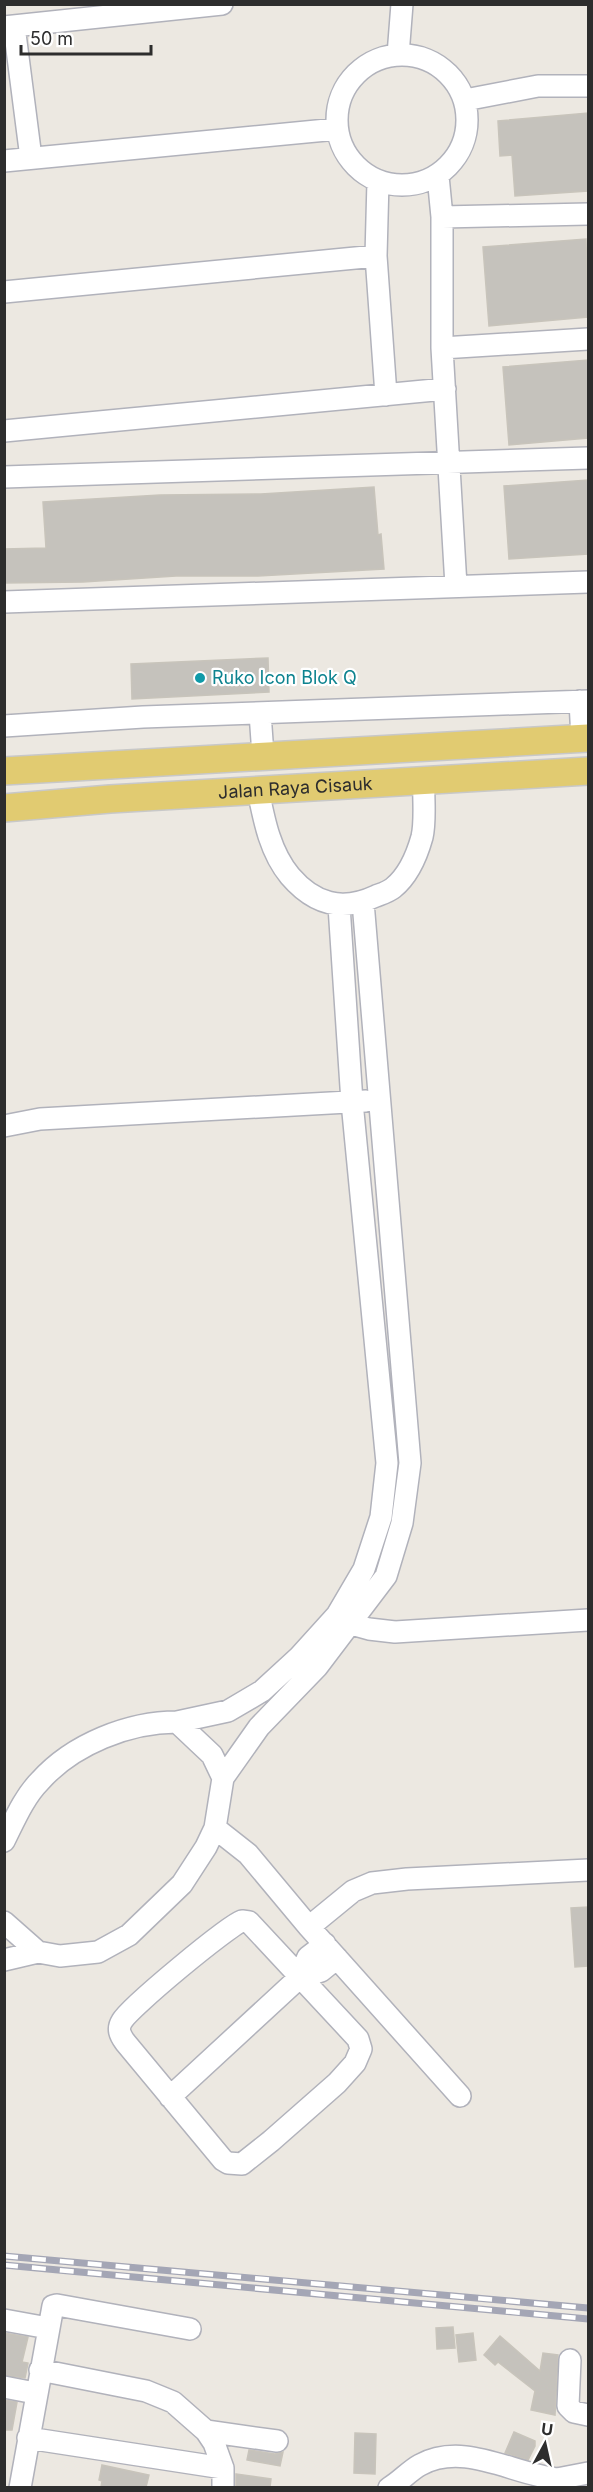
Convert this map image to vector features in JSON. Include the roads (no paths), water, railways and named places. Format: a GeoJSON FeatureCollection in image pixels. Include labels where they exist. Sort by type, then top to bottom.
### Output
{"type":"FeatureCollection","features":[{"type":"Feature","properties":{"kind":"main road","name":"Jalan Raya Cisauk"},"geometry":{"type":"LineString","coordinates":[[4,771],[585,739]]}},
{"type":"Feature","properties":{"kind":"main road","name":"Jalan Raya Cisauk"},"geometry":{"type":"LineString","coordinates":[[4,808],[258,790],[588,771]]}},
{"type":"Feature","properties":{"kind":"street"},"geometry":{"type":"LineString","coordinates":[[31,158],[9,27],[222,4]]}},
{"type":"Feature","properties":{"kind":"street"},"geometry":{"type":"LineString","coordinates":[[398,55],[402,4]]}},
{"type":"Feature","properties":{"kind":"street"},"geometry":{"type":"LineString","coordinates":[[398,55],[423,59],[446,71],[458,84],[465,100],[469,121],[465,142],[454,161],[438,176],[419,184],[398,186],[378,181],[363,173],[350,161],[337,129],[340,99],[352,79],[369,64],[398,55]]}},
{"type":"Feature","properties":{"kind":"street"},"geometry":{"type":"LineString","coordinates":[[465,100],[538,86],[588,86]]}},
{"type":"Feature","properties":{"kind":"street"},"geometry":{"type":"LineString","coordinates":[[4,161],[337,129]]}},
{"type":"Feature","properties":{"kind":"street"},"geometry":{"type":"LineString","coordinates":[[438,176],[442,217],[442,348],[456,586]]}},
{"type":"Feature","properties":{"kind":"street"},"geometry":{"type":"LineString","coordinates":[[378,181],[376,256],[386,394]]}},
{"type":"Feature","properties":{"kind":"street"},"geometry":{"type":"LineString","coordinates":[[442,217],[588,214]]}},
{"type":"Feature","properties":{"kind":"street"},"geometry":{"type":"LineString","coordinates":[[4,292],[376,256]]}},
{"type":"Feature","properties":{"kind":"street"},"geometry":{"type":"LineString","coordinates":[[442,348],[588,339]]}},
{"type":"Feature","properties":{"kind":"street"},"geometry":{"type":"LineString","coordinates":[[4,431],[445,389]]}},
{"type":"Feature","properties":{"kind":"street"},"geometry":{"type":"LineString","coordinates":[[4,477],[588,458]]}},
{"type":"Feature","properties":{"kind":"street"},"geometry":{"type":"LineString","coordinates":[[4,602],[588,582]]}},
{"type":"Feature","properties":{"kind":"street"},"geometry":{"type":"LineString","coordinates":[[4,726],[143,717],[584,701],[585,739]]}},
{"type":"Feature","properties":{"kind":"street"},"geometry":{"type":"LineString","coordinates":[[261,713],[263,755]]}},
{"type":"Feature","properties":{"kind":"street"},"geometry":{"type":"LineString","coordinates":[[258,790],[264,821],[276,854],[291,876],[315,898],[339,906],[363,902],[392,888],[411,866],[423,835],[424,782]]}},
{"type":"Feature","properties":{"kind":"street"},"geometry":{"type":"LineString","coordinates":[[4,1960],[38,1952],[60,1956],[98,1952],[129,1935],[182,1884],[206,1847],[215,1828],[224,1778],[259,1727],[317,1667],[387,1576],[402,1523],[410,1463],[363,902]]}},
{"type":"Feature","properties":{"kind":"street"},"geometry":{"type":"LineString","coordinates":[[4,1841],[16,1816],[40,1780],[74,1753],[105,1735],[155,1722],[177,1722],[228,1711],[262,1692],[299,1657],[337,1615],[364,1569],[381,1517],[387,1463],[351,1102],[339,906]]}},
{"type":"Feature","properties":{"kind":"street"},"geometry":{"type":"LineString","coordinates":[[4,1125],[40,1119],[378,1100]]}},
{"type":"Feature","properties":{"kind":"street"},"geometry":{"type":"LineString","coordinates":[[351,1624],[395,1632],[588,1620]]}},
{"type":"Feature","properties":{"kind":"street"},"geometry":{"type":"LineString","coordinates":[[177,1722],[212,1755],[224,1778]]}},
{"type":"Feature","properties":{"kind":"street"},"geometry":{"type":"LineString","coordinates":[[215,1828],[248,1854],[309,1927],[460,2096]]}},
{"type":"Feature","properties":{"kind":"street"},"geometry":{"type":"LineString","coordinates":[[309,1927],[353,1891],[372,1883],[407,1879],[588,1870]]}},
{"type":"Feature","properties":{"kind":"street"},"geometry":{"type":"LineString","coordinates":[[242,1921],[249,1922],[358,2039],[361,2049],[359,2056],[337,2083],[242,2164],[235,2165],[223,2160],[170,2097],[119,2034],[119,2028],[128,2014],[229,1928],[242,1921]]}},
{"type":"Feature","properties":{"kind":"street"},"geometry":{"type":"LineString","coordinates":[[4,1922],[38,1952]]}},
{"type":"Feature","properties":{"kind":"street"},"geometry":{"type":"LineString","coordinates":[[170,2097],[299,1978],[308,1957],[331,1951]]}},
{"type":"Feature","properties":{"kind":"street"},"geometry":{"type":"LineString","coordinates":[[20,2487],[15,2459],[28,2438],[53,2306],[190,2329]]}},
{"type":"Feature","properties":{"kind":"street"},"geometry":{"type":"LineString","coordinates":[[4,2320],[48,2328]]}},
{"type":"Feature","properties":{"kind":"street"},"geometry":{"type":"LineString","coordinates":[[570,2360],[568,2406],[574,2412],[588,2415]]}},
{"type":"Feature","properties":{"kind":"street"},"geometry":{"type":"LineString","coordinates":[[28,2438],[223,2478],[219,2451],[206,2432],[173,2402],[159,2395],[40,2370]]}},
{"type":"Feature","properties":{"kind":"street"},"geometry":{"type":"LineString","coordinates":[[4,2387],[35,2393]]}},
{"type":"Feature","properties":{"kind":"street"},"geometry":{"type":"LineString","coordinates":[[206,2432],[277,2441]]}},
{"type":"Feature","properties":{"kind":"street"},"geometry":{"type":"LineString","coordinates":[[390,2487],[421,2464],[439,2458],[456,2456],[482,2460],[555,2483],[588,2473]]}},
{"type":"Feature","properties":{"kind":"railway"},"geometry":{"type":"LineString","coordinates":[[4,2256],[588,2308]]}},
{"type":"Feature","properties":{"kind":"railway"},"geometry":{"type":"LineString","coordinates":[[4,2265],[588,2319]]}},
{"type":"Feature","properties":{"kind":"place","name":"Ruko Icon Blok Q"},"geometry":{"type":"Point","coordinates":[200,678]}}]}
